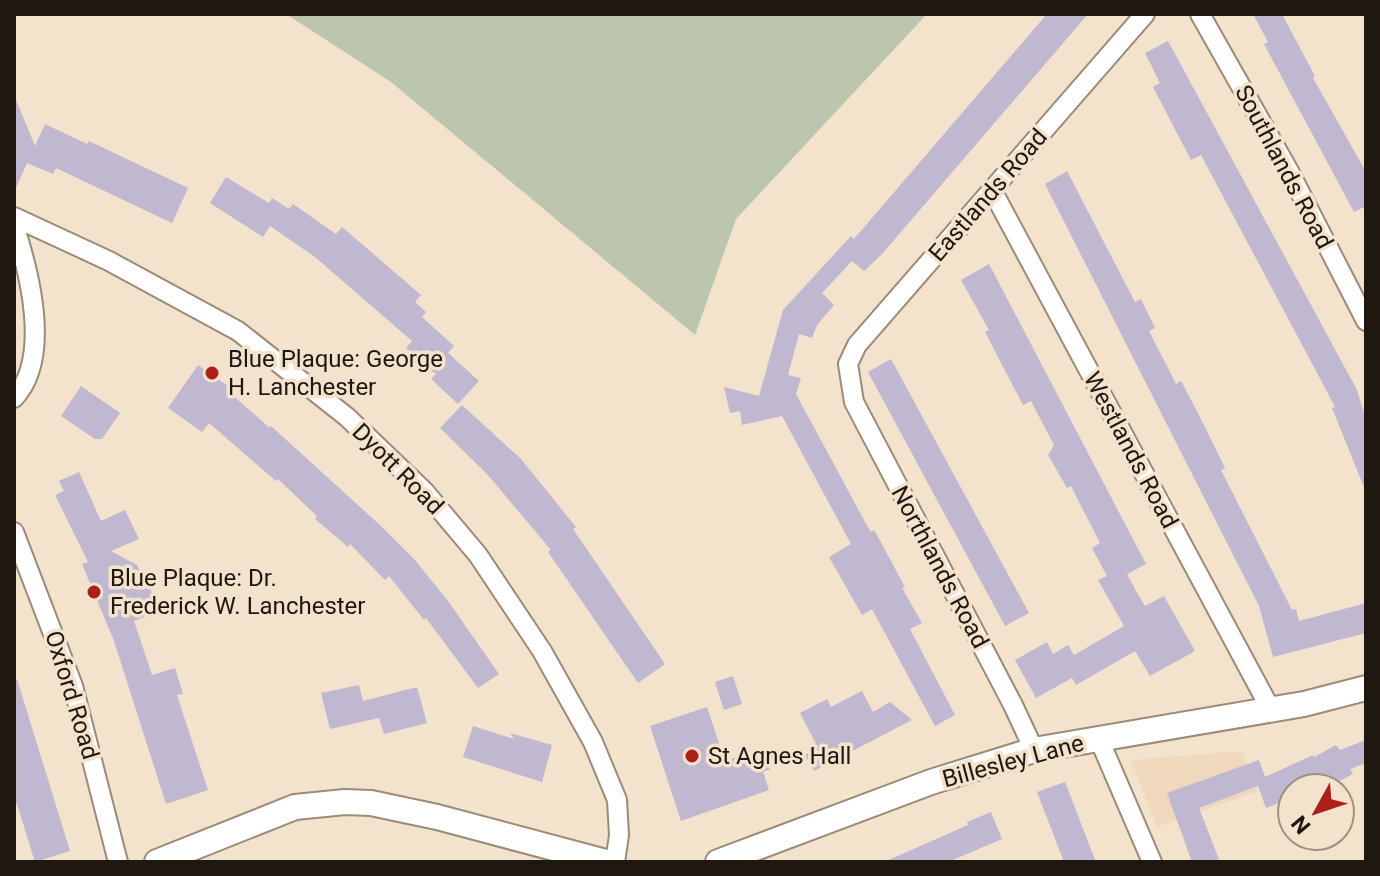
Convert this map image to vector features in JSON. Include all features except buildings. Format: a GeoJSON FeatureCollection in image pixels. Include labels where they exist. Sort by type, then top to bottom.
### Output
{"type":"FeatureCollection","features":[{"type":"Feature","properties":{"kind":"street","name":"Eastlands Road"},"geometry":{"type":"LineString","coordinates":[[849,384],[848,364],[857,345],[1145,14]]}},
{"type":"Feature","properties":{"kind":"street","name":"Southlands Road"},"geometry":{"type":"LineString","coordinates":[[1200,14],[1290,173],[1366,321]]}},
{"type":"Feature","properties":{"kind":"street","name":"Westlands Road"},"geometry":{"type":"LineString","coordinates":[[992,190],[1271,710]]}},
{"type":"Feature","properties":{"kind":"street","name":"Dyott Road"},"geometry":{"type":"LineString","coordinates":[[14,217],[109,261],[238,331],[347,417],[425,492],[478,555],[542,651],[593,742],[617,800],[619,835],[615,862]]}},
{"type":"Feature","properties":{"kind":"street"},"geometry":{"type":"LineString","coordinates":[[14,225],[24,256],[35,323],[33,360],[21,390],[14,398]]}},
{"type":"Feature","properties":{"kind":"street","name":"Northlands Road"},"geometry":{"type":"LineString","coordinates":[[849,384],[854,402],[876,446],[1034,750]]}},
{"type":"Feature","properties":{"kind":"street","name":"Oxford Road"},"geometry":{"type":"LineString","coordinates":[[14,532],[73,686],[118,862]]}},
{"type":"Feature","properties":{"kind":"street","name":"Billesley Lane"},"geometry":{"type":"LineString","coordinates":[[718,862],[931,782],[1034,750],[1271,710],[1366,688]]}},
{"type":"Feature","properties":{"kind":"street"},"geometry":{"type":"LineString","coordinates":[[1099,739],[1152,862]]}},
{"type":"Feature","properties":{"kind":"street"},"geometry":{"type":"LineString","coordinates":[[157,862],[295,807],[345,802],[371,803],[437,817],[606,862]]}},
{"type":"Feature","properties":{"kind":"shaded area"},"geometry":{"type":"Polygon","coordinates":[[[1242,751],[1258,791],[1157,827],[1131,760],[1242,751]]]}},
{"type":"Feature","properties":{"kind":"green space"},"geometry":{"type":"Polygon","coordinates":[[[286,14],[927,14],[736,219],[695,335],[391,82],[286,14]]]}},
{"type":"Feature","properties":{"kind":"place","name":"Blue Plaque: George H. Lanchester"},"geometry":{"type":"Point","coordinates":[212,373]}},
{"type":"Feature","properties":{"kind":"place","name":"Blue Plaque: Dr. Frederick W. Lanchester"},"geometry":{"type":"Point","coordinates":[94,592]}},
{"type":"Feature","properties":{"kind":"place","name":"St Agnes Hall"},"geometry":{"type":"Point","coordinates":[692,756]}}]}
